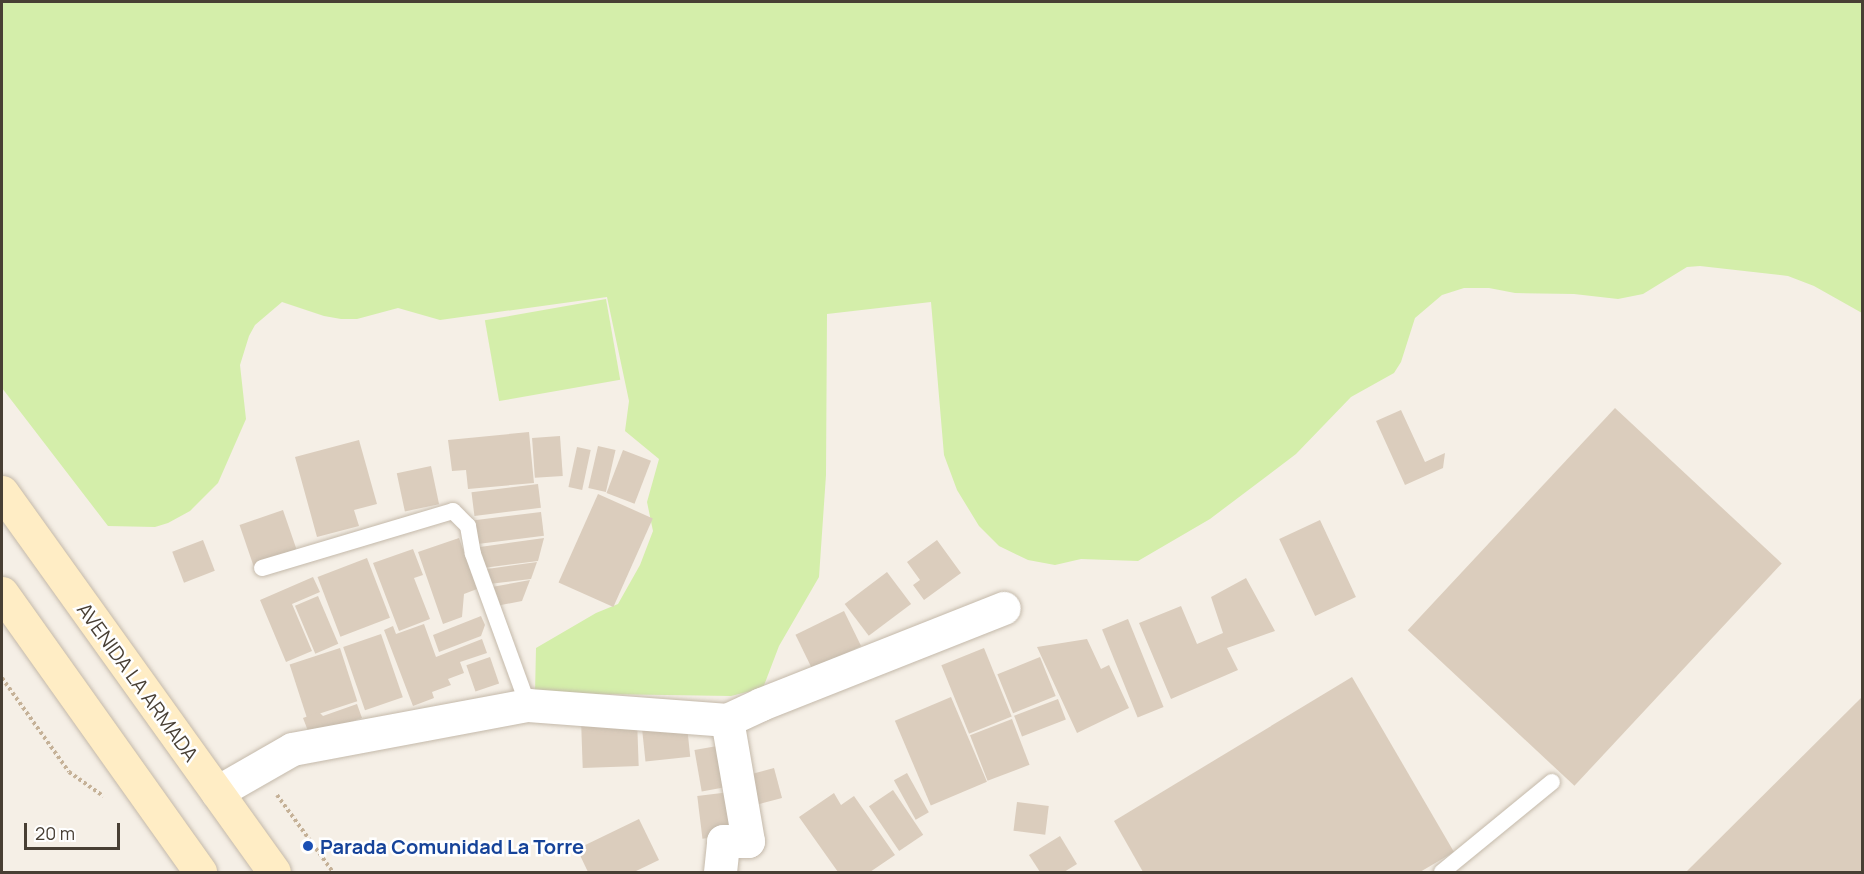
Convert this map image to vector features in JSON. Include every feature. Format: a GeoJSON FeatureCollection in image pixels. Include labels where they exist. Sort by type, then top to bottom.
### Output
{"type":"FeatureCollection","features":[{"type":"Feature","properties":{"kind":"main road","name":"AVENIDA LA ARMADA"},"geometry":{"type":"LineString","coordinates":[[2,492],[274,873]]}},
{"type":"Feature","properties":{"kind":"main road"},"geometry":{"type":"LineString","coordinates":[[2,593],[200,873]]}},
{"type":"Feature","properties":{"kind":"street"},"geometry":{"type":"LineString","coordinates":[[217,792],[291,749],[528,705],[727,720],[761,704],[1004,608]]}},
{"type":"Feature","properties":{"kind":"street"},"geometry":{"type":"LineString","coordinates":[[720,873],[723,841],[748,841],[727,720]]}},
{"type":"Feature","properties":{"kind":"lane"},"geometry":{"type":"LineString","coordinates":[[262,568],[453,511],[468,526],[473,554],[528,705]]}},
{"type":"Feature","properties":{"kind":"lane"},"geometry":{"type":"LineString","coordinates":[[1442,873],[1552,782]]}},
{"type":"Feature","properties":{"kind":"path"},"geometry":{"type":"LineString","coordinates":[[2,678],[69,772]]}},
{"type":"Feature","properties":{"kind":"path"},"geometry":{"type":"LineString","coordinates":[[251,773],[278,796],[333,873]]}},
{"type":"Feature","properties":{"kind":"green space"},"geometry":{"type":"Polygon","coordinates":[[[2,2],[1862,2],[1862,313],[1814,286],[1788,276],[1700,266],[1687,267],[1643,294],[1618,299],[1574,294],[1515,293],[1489,288],[1464,288],[1442,295],[1415,318],[1401,362],[1394,373],[1351,397],[1296,454],[1210,519],[1138,561],[1081,559],[1055,565],[1028,560],[999,546],[979,526],[957,490],[944,455],[931,302],[827,314],[826,475],[819,577],[779,646],[763,688],[731,696],[535,693],[536,648],[596,613],[618,604],[640,565],[653,531],[647,502],[659,459],[625,431],[629,401],[607,297],[440,320],[398,308],[357,319],[341,319],[324,316],[282,302],[255,325],[249,336],[240,365],[246,419],[218,483],[190,511],[168,523],[155,527],[108,526],[2,388],[2,2]]]}},
{"type":"Feature","properties":{"kind":"green space"},"geometry":{"type":"Polygon","coordinates":[[[606,299],[620,380],[499,401],[485,320],[606,299]]]}},
{"type":"Feature","properties":{"kind":"building"},"geometry":{"type":"Polygon","coordinates":[[[1615,408],[1782,563],[1574,786],[1408,630],[1615,408]]]}},
{"type":"Feature","properties":{"kind":"building"},"geometry":{"type":"Polygon","coordinates":[[[1401,410],[1425,462],[1445,453],[1443,468],[1405,485],[1376,421],[1401,410]]]}},
{"type":"Feature","properties":{"kind":"building"},"geometry":{"type":"Polygon","coordinates":[[[529,432],[534,483],[468,489],[466,470],[452,471],[448,440],[529,432]]]}},
{"type":"Feature","properties":{"kind":"building"},"geometry":{"type":"Polygon","coordinates":[[[560,436],[563,476],[535,478],[532,438],[560,436]]]}},
{"type":"Feature","properties":{"kind":"building"},"geometry":{"type":"Polygon","coordinates":[[[359,440],[377,504],[354,510],[359,526],[317,537],[295,457],[359,440]]]}},
{"type":"Feature","properties":{"kind":"building"},"geometry":{"type":"Polygon","coordinates":[[[598,446],[616,450],[606,492],[588,488],[598,446]]]}},
{"type":"Feature","properties":{"kind":"building"},"geometry":{"type":"Polygon","coordinates":[[[577,447],[591,450],[582,490],[568,487],[577,447]]]}},
{"type":"Feature","properties":{"kind":"building"},"geometry":{"type":"Polygon","coordinates":[[[623,450],[651,461],[635,504],[607,493],[623,450]]]}},
{"type":"Feature","properties":{"kind":"building"},"geometry":{"type":"Polygon","coordinates":[[[431,466],[439,504],[405,511],[397,473],[431,466]]]}},
{"type":"Feature","properties":{"kind":"building"},"geometry":{"type":"Polygon","coordinates":[[[538,484],[541,508],[474,516],[471,492],[538,484]]]}},
{"type":"Feature","properties":{"kind":"building"},"geometry":{"type":"Polygon","coordinates":[[[598,494],[653,518],[613,607],[559,583],[598,494]]]}},
{"type":"Feature","properties":{"kind":"building"},"geometry":{"type":"Polygon","coordinates":[[[283,510],[297,551],[254,566],[240,525],[283,510]]]}},
{"type":"Feature","properties":{"kind":"building"},"geometry":{"type":"Polygon","coordinates":[[[541,512],[544,536],[477,544],[474,520],[541,512]]]}},
{"type":"Feature","properties":{"kind":"building"},"geometry":{"type":"Polygon","coordinates":[[[1320,520],[1356,597],[1315,616],[1279,539],[1320,520]]]}},
{"type":"Feature","properties":{"kind":"building"},"geometry":{"type":"Polygon","coordinates":[[[459,538],[477,589],[464,594],[462,617],[443,624],[418,552],[459,538]]]}},
{"type":"Feature","properties":{"kind":"building"},"geometry":{"type":"Polygon","coordinates":[[[544,538],[538,561],[483,568],[480,547],[544,538]]]}},
{"type":"Feature","properties":{"kind":"building"},"geometry":{"type":"Polygon","coordinates":[[[203,540],[215,571],[184,583],[172,552],[203,540]]]}},
{"type":"Feature","properties":{"kind":"building"},"geometry":{"type":"Polygon","coordinates":[[[937,540],[961,573],[924,600],[913,585],[920,580],[907,562],[937,540]]]}},
{"type":"Feature","properties":{"kind":"building"},"geometry":{"type":"Polygon","coordinates":[[[413,549],[423,575],[414,578],[430,619],[399,631],[373,563],[413,549]]]}},
{"type":"Feature","properties":{"kind":"building"},"geometry":{"type":"Polygon","coordinates":[[[367,558],[390,618],[340,637],[318,577],[367,558]]]}},
{"type":"Feature","properties":{"kind":"building"},"geometry":{"type":"Polygon","coordinates":[[[537,562],[531,579],[489,584],[487,569],[537,562]]]}},
{"type":"Feature","properties":{"kind":"building"},"geometry":{"type":"Polygon","coordinates":[[[887,572],[911,604],[869,636],[845,604],[887,572]]]}},
{"type":"Feature","properties":{"kind":"building"},"geometry":{"type":"Polygon","coordinates":[[[313,577],[320,592],[292,604],[312,651],[286,662],[260,600],[313,577]]]}},
{"type":"Feature","properties":{"kind":"building"},"geometry":{"type":"Polygon","coordinates":[[[1246,578],[1275,631],[1227,648],[1238,670],[1171,699],[1139,623],[1181,606],[1197,644],[1223,633],[1211,597],[1246,578]]]}},
{"type":"Feature","properties":{"kind":"building"},"geometry":{"type":"Polygon","coordinates":[[[530,580],[522,601],[496,606],[492,587],[530,580]]]}},
{"type":"Feature","properties":{"kind":"building"},"geometry":{"type":"Polygon","coordinates":[[[318,596],[338,644],[315,654],[295,606],[318,596]]]}},
{"type":"Feature","properties":{"kind":"building"},"geometry":{"type":"Polygon","coordinates":[[[844,611],[861,646],[813,670],[795,635],[844,611]]]}},
{"type":"Feature","properties":{"kind":"building"},"geometry":{"type":"Polygon","coordinates":[[[481,616],[485,625],[481,636],[439,652],[433,635],[481,616]]]}},
{"type":"Feature","properties":{"kind":"building"},"geometry":{"type":"Polygon","coordinates":[[[1128,619],[1164,707],[1138,718],[1102,629],[1128,619]]]}},
{"type":"Feature","properties":{"kind":"building"},"geometry":{"type":"Polygon","coordinates":[[[424,624],[436,657],[482,639],[487,653],[460,662],[464,673],[448,679],[451,685],[432,692],[434,698],[413,706],[384,630],[393,626],[396,634],[424,624]]]}},
{"type":"Feature","properties":{"kind":"building"},"geometry":{"type":"Polygon","coordinates":[[[381,634],[403,697],[365,710],[343,647],[381,634]]]}},
{"type":"Feature","properties":{"kind":"building"},"geometry":{"type":"Polygon","coordinates":[[[1087,639],[1101,669],[1109,665],[1129,708],[1077,733],[1037,647],[1087,639]]]}},
{"type":"Feature","properties":{"kind":"building"},"geometry":{"type":"Polygon","coordinates":[[[340,648],[357,701],[307,718],[290,664],[340,648]]]}},
{"type":"Feature","properties":{"kind":"building"},"geometry":{"type":"Polygon","coordinates":[[[984,648],[1012,717],[969,734],[941,665],[984,648]]]}},
{"type":"Feature","properties":{"kind":"building"},"geometry":{"type":"Polygon","coordinates":[[[490,657],[499,683],[475,692],[466,665],[490,657]]]}},
{"type":"Feature","properties":{"kind":"building"},"geometry":{"type":"Polygon","coordinates":[[[1040,657],[1056,696],[1013,713],[997,674],[1040,657]]]}},
{"type":"Feature","properties":{"kind":"building"},"geometry":{"type":"Polygon","coordinates":[[[1352,677],[1454,852],[1420,872],[1143,872],[1114,821],[1352,677]]]}},
{"type":"Feature","properties":{"kind":"building"},"geometry":{"type":"Polygon","coordinates":[[[951,697],[987,782],[931,806],[895,721],[951,697]]]}},
{"type":"Feature","properties":{"kind":"building"},"geometry":{"type":"Polygon","coordinates":[[[1862,697],[1862,872],[1686,872],[1862,697]]]}},
{"type":"Feature","properties":{"kind":"building"},"geometry":{"type":"Polygon","coordinates":[[[1058,699],[1066,720],[1022,736],[1014,716],[1058,699]]]}},
{"type":"Feature","properties":{"kind":"building"},"geometry":{"type":"Polygon","coordinates":[[[357,704],[362,718],[310,736],[303,718],[319,712],[323,716],[357,704]]]}},
{"type":"Feature","properties":{"kind":"building"},"geometry":{"type":"Polygon","coordinates":[[[637,718],[639,766],[583,768],[581,720],[637,718]]]}},
{"type":"Feature","properties":{"kind":"building"},"geometry":{"type":"Polygon","coordinates":[[[1012,719],[1030,765],[988,781],[970,735],[1012,719]]]}},
{"type":"Feature","properties":{"kind":"building"},"geometry":{"type":"Polygon","coordinates":[[[687,726],[690,757],[645,762],[642,731],[687,726]]]}},
{"type":"Feature","properties":{"kind":"building"},"geometry":{"type":"Polygon","coordinates":[[[723,745],[730,786],[702,791],[694,750],[723,745]]]}},
{"type":"Feature","properties":{"kind":"building"},"geometry":{"type":"Polygon","coordinates":[[[774,768],[782,798],[755,805],[747,775],[774,768]]]}},
{"type":"Feature","properties":{"kind":"building"},"geometry":{"type":"Polygon","coordinates":[[[907,773],[929,812],[916,820],[894,780],[907,773]]]}},
{"type":"Feature","properties":{"kind":"building"},"geometry":{"type":"Polygon","coordinates":[[[893,790],[923,835],[899,851],[869,806],[893,790]]]}},
{"type":"Feature","properties":{"kind":"building"},"geometry":{"type":"Polygon","coordinates":[[[730,792],[735,835],[702,839],[697,796],[730,792]]]}},
{"type":"Feature","properties":{"kind":"building"},"geometry":{"type":"Polygon","coordinates":[[[834,793],[841,805],[854,796],[895,855],[870,872],[838,872],[799,817],[834,793]]]}},
{"type":"Feature","properties":{"kind":"building"},"geometry":{"type":"Polygon","coordinates":[[[1017,802],[1049,806],[1045,835],[1013,831],[1017,802]]]}},
{"type":"Feature","properties":{"kind":"building"},"geometry":{"type":"Polygon","coordinates":[[[639,819],[659,860],[634,872],[588,872],[577,849],[639,819]]]}},
{"type":"Feature","properties":{"kind":"building"},"geometry":{"type":"Polygon","coordinates":[[[1060,836],[1077,864],[1064,872],[1040,872],[1029,855],[1060,836]]]}},
{"type":"Feature","properties":{"kind":"place","name":"Parada Comunidad La Torre"},"geometry":{"type":"Point","coordinates":[308,846]}}]}
